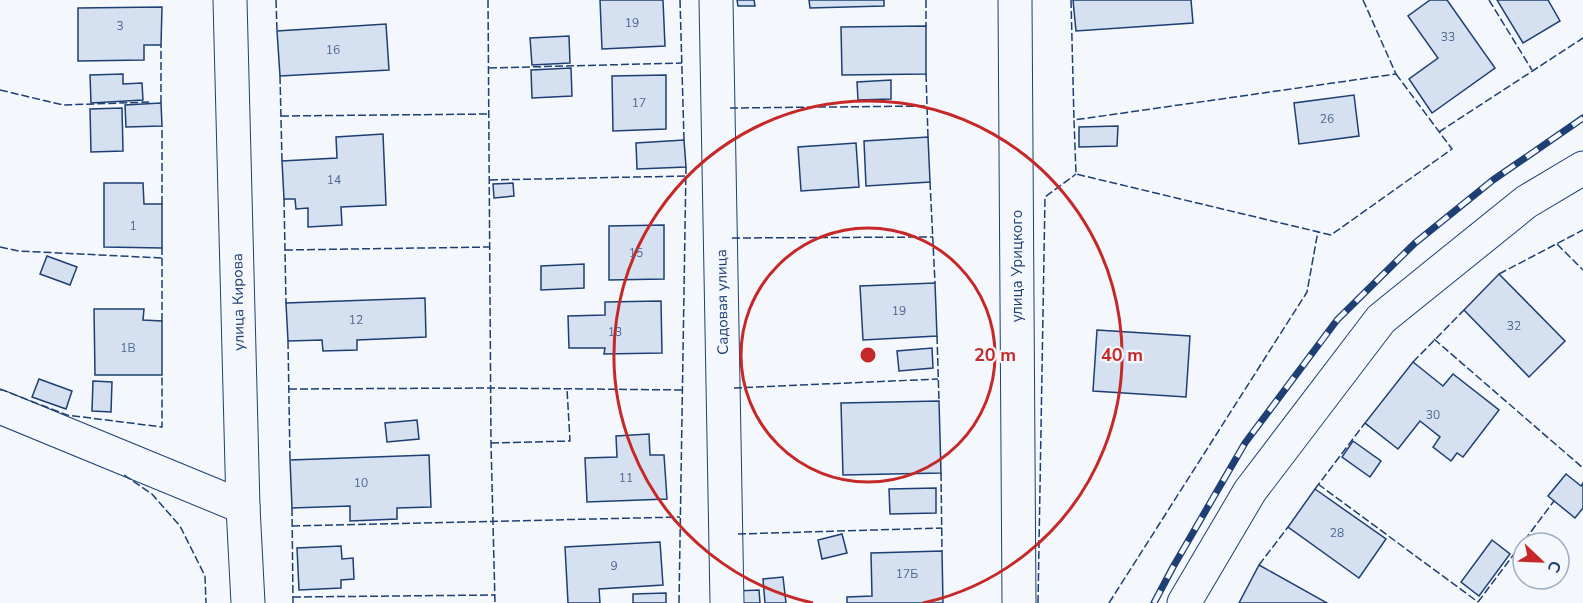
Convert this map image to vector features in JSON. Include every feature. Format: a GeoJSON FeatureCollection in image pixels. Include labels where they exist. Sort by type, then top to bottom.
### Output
{"type":"FeatureCollection","features":[{"type":"Feature","properties":{"kind":"street","name":"улица Кирова"},"geometry":{"type":"LineString","coordinates":[[230,0],[243,507],[248,603]]}},
{"type":"Feature","properties":{"kind":"street","name":"Садовая улица"},"geometry":{"type":"LineString","coordinates":[[716,0],[727,603]]}},
{"type":"Feature","properties":{"kind":"street","name":"улица Урицкого"},"geometry":{"type":"LineString","coordinates":[[1015,0],[1018,603]]}},
{"type":"Feature","properties":{"kind":"street"},"geometry":{"type":"LineString","coordinates":[[1184,603],[1250,490],[1381,319],[1526,202],[1583,168]]}},
{"type":"Feature","properties":{"kind":"street"},"geometry":{"type":"LineString","coordinates":[[0,407],[243,507]]}},
{"type":"Feature","properties":{"kind":"building"},"geometry":{"type":"Polygon","coordinates":[[[600,0],[663,0],[665,46],[602,49],[600,0]]]}},
{"type":"Feature","properties":{"kind":"building"},"geometry":{"type":"Polygon","coordinates":[[[737,0],[754,0],[755,6],[738,6],[737,0]]]}},
{"type":"Feature","properties":{"kind":"building"},"geometry":{"type":"Polygon","coordinates":[[[809,0],[884,0],[884,6],[810,8],[809,0]]]}},
{"type":"Feature","properties":{"kind":"building"},"geometry":{"type":"Polygon","coordinates":[[[1073,0],[1191,0],[1193,23],[1076,31],[1073,0]]]}},
{"type":"Feature","properties":{"kind":"building"},"geometry":{"type":"Polygon","coordinates":[[[1430,0],[1447,0],[1495,68],[1432,113],[1409,79],[1438,58],[1408,16],[1430,0]]]}},
{"type":"Feature","properties":{"kind":"building"},"geometry":{"type":"Polygon","coordinates":[[[1497,0],[1548,0],[1560,21],[1523,43],[1497,0]]]}},
{"type":"Feature","properties":{"kind":"building"},"geometry":{"type":"Polygon","coordinates":[[[162,7],[161,45],[144,45],[144,60],[78,61],[78,8],[162,7]]]}},
{"type":"Feature","properties":{"kind":"building"},"geometry":{"type":"Polygon","coordinates":[[[386,24],[389,70],[280,76],[277,31],[386,24]]]}},
{"type":"Feature","properties":{"kind":"building"},"geometry":{"type":"Polygon","coordinates":[[[926,26],[926,74],[842,75],[841,27],[926,26]]]}},
{"type":"Feature","properties":{"kind":"building"},"geometry":{"type":"Polygon","coordinates":[[[569,36],[570,63],[532,65],[530,38],[569,36]]]}},
{"type":"Feature","properties":{"kind":"building"},"geometry":{"type":"Polygon","coordinates":[[[571,68],[572,96],[532,98],[531,70],[571,68]]]}},
{"type":"Feature","properties":{"kind":"building"},"geometry":{"type":"Polygon","coordinates":[[[123,74],[123,84],[142,83],[143,100],[91,103],[90,75],[123,74]]]}},
{"type":"Feature","properties":{"kind":"building"},"geometry":{"type":"Polygon","coordinates":[[[666,75],[666,129],[613,131],[612,76],[666,75]]]}},
{"type":"Feature","properties":{"kind":"building"},"geometry":{"type":"Polygon","coordinates":[[[891,80],[891,99],[858,100],[857,82],[891,80]]]}},
{"type":"Feature","properties":{"kind":"building"},"geometry":{"type":"Polygon","coordinates":[[[1354,95],[1359,136],[1299,144],[1294,103],[1354,95]]]}},
{"type":"Feature","properties":{"kind":"building"},"geometry":{"type":"Polygon","coordinates":[[[161,103],[162,126],[126,127],[125,105],[161,103]]]}},
{"type":"Feature","properties":{"kind":"building"},"geometry":{"type":"Polygon","coordinates":[[[122,108],[123,151],[91,152],[90,109],[122,108]]]}},
{"type":"Feature","properties":{"kind":"building"},"geometry":{"type":"Polygon","coordinates":[[[1118,126],[1117,146],[1079,147],[1079,127],[1118,126]]]}},
{"type":"Feature","properties":{"kind":"building"},"geometry":{"type":"Polygon","coordinates":[[[383,134],[386,205],[341,207],[342,225],[308,227],[308,208],[296,209],[295,199],[284,199],[282,161],[337,158],[336,137],[383,134]]]}},
{"type":"Feature","properties":{"kind":"building"},"geometry":{"type":"Polygon","coordinates":[[[928,137],[930,182],[866,186],[864,141],[928,137]]]}},
{"type":"Feature","properties":{"kind":"building"},"geometry":{"type":"Polygon","coordinates":[[[684,140],[686,167],[637,169],[636,143],[684,140]]]}},
{"type":"Feature","properties":{"kind":"building"},"geometry":{"type":"Polygon","coordinates":[[[856,143],[859,187],[801,191],[798,147],[856,143]]]}},
{"type":"Feature","properties":{"kind":"building"},"geometry":{"type":"Polygon","coordinates":[[[104,183],[143,183],[144,204],[162,204],[162,248],[104,247],[104,183]]]}},
{"type":"Feature","properties":{"kind":"building"},"geometry":{"type":"Polygon","coordinates":[[[513,183],[514,196],[494,198],[493,184],[513,183]]]}},
{"type":"Feature","properties":{"kind":"building"},"geometry":{"type":"Polygon","coordinates":[[[664,225],[664,279],[609,280],[609,226],[664,225]]]}},
{"type":"Feature","properties":{"kind":"building"},"geometry":{"type":"Polygon","coordinates":[[[47,256],[77,267],[70,285],[40,274],[47,256]]]}},
{"type":"Feature","properties":{"kind":"building"},"geometry":{"type":"Polygon","coordinates":[[[584,264],[584,288],[541,290],[541,266],[584,264]]]}},
{"type":"Feature","properties":{"kind":"building"},"geometry":{"type":"Polygon","coordinates":[[[1499,274],[1565,341],[1529,377],[1464,310],[1499,274]]]}},
{"type":"Feature","properties":{"kind":"building"},"geometry":{"type":"Polygon","coordinates":[[[935,283],[937,336],[863,340],[860,286],[935,283]]]}},
{"type":"Feature","properties":{"kind":"building"},"geometry":{"type":"Polygon","coordinates":[[[425,298],[426,337],[357,340],[357,350],[323,351],[322,340],[288,341],[286,303],[425,298]]]}},
{"type":"Feature","properties":{"kind":"building"},"geometry":{"type":"Polygon","coordinates":[[[661,301],[662,353],[604,354],[605,348],[569,348],[568,316],[605,315],[605,302],[661,301]]]}},
{"type":"Feature","properties":{"kind":"building"},"geometry":{"type":"Polygon","coordinates":[[[94,309],[144,309],[143,320],[162,321],[162,375],[95,375],[94,309]]]}},
{"type":"Feature","properties":{"kind":"building"},"geometry":{"type":"Polygon","coordinates":[[[1097,330],[1190,336],[1186,397],[1093,391],[1097,330]]]}},
{"type":"Feature","properties":{"kind":"building"},"geometry":{"type":"Polygon","coordinates":[[[932,348],[933,368],[899,371],[897,351],[932,348]]]}},
{"type":"Feature","properties":{"kind":"building"},"geometry":{"type":"Polygon","coordinates":[[[1413,362],[1443,386],[1453,374],[1499,410],[1463,457],[1457,453],[1451,461],[1433,447],[1440,437],[1420,421],[1398,449],[1365,423],[1413,362]]]}},
{"type":"Feature","properties":{"kind":"building"},"geometry":{"type":"Polygon","coordinates":[[[39,379],[72,391],[66,409],[32,397],[39,379]]]}},
{"type":"Feature","properties":{"kind":"building"},"geometry":{"type":"Polygon","coordinates":[[[93,381],[112,382],[111,412],[92,411],[93,381]]]}},
{"type":"Feature","properties":{"kind":"building"},"geometry":{"type":"Polygon","coordinates":[[[939,401],[941,473],[843,475],[841,403],[939,401]]]}},
{"type":"Feature","properties":{"kind":"building"},"geometry":{"type":"Polygon","coordinates":[[[417,420],[419,439],[387,442],[385,423],[417,420]]]}},
{"type":"Feature","properties":{"kind":"building"},"geometry":{"type":"Polygon","coordinates":[[[649,434],[650,455],[664,455],[667,499],[587,502],[585,458],[617,457],[616,436],[649,434]]]}},
{"type":"Feature","properties":{"kind":"building"},"geometry":{"type":"Polygon","coordinates":[[[1353,441],[1381,461],[1370,477],[1342,457],[1353,441]]]}},
{"type":"Feature","properties":{"kind":"building"},"geometry":{"type":"Polygon","coordinates":[[[429,455],[431,507],[397,508],[397,519],[350,521],[350,506],[292,508],[290,460],[429,455]]]}},
{"type":"Feature","properties":{"kind":"building"},"geometry":{"type":"Polygon","coordinates":[[[1566,474],[1581,486],[1583,483],[1583,508],[1575,518],[1548,496],[1566,474]]]}},
{"type":"Feature","properties":{"kind":"building"},"geometry":{"type":"Polygon","coordinates":[[[936,488],[936,513],[890,514],[889,489],[936,488]]]}},
{"type":"Feature","properties":{"kind":"building"},"geometry":{"type":"Polygon","coordinates":[[[1315,489],[1386,539],[1359,578],[1288,527],[1315,489]]]}},
{"type":"Feature","properties":{"kind":"building"},"geometry":{"type":"Polygon","coordinates":[[[842,534],[847,553],[822,559],[818,540],[842,534]]]}},
{"type":"Feature","properties":{"kind":"building"},"geometry":{"type":"Polygon","coordinates":[[[1492,540],[1510,554],[1479,596],[1461,582],[1492,540]]]}},
{"type":"Feature","properties":{"kind":"building"},"geometry":{"type":"Polygon","coordinates":[[[660,542],[663,585],[599,589],[600,603],[568,603],[565,547],[660,542]]]}},
{"type":"Feature","properties":{"kind":"building"},"geometry":{"type":"Polygon","coordinates":[[[341,546],[342,559],[353,558],[354,579],[341,580],[341,588],[299,590],[297,548],[341,546]]]}},
{"type":"Feature","properties":{"kind":"building"},"geometry":{"type":"Polygon","coordinates":[[[942,551],[943,603],[847,603],[847,597],[872,596],[871,553],[942,551]]]}},
{"type":"Feature","properties":{"kind":"building"},"geometry":{"type":"Polygon","coordinates":[[[1259,565],[1327,603],[1239,603],[1259,565]]]}},
{"type":"Feature","properties":{"kind":"building"},"geometry":{"type":"Polygon","coordinates":[[[783,577],[786,603],[765,603],[763,579],[783,577]]]}},
{"type":"Feature","properties":{"kind":"building"},"geometry":{"type":"Polygon","coordinates":[[[759,590],[760,603],[737,603],[736,591],[759,590]]]}},
{"type":"Feature","properties":{"kind":"building"},"geometry":{"type":"Polygon","coordinates":[[[666,593],[666,603],[633,603],[633,594],[666,593]]]}},
{"type":"Feature","properties":{"kind":"railway"},"geometry":{"type":"LineString","coordinates":[[1154,603],[1245,443],[1337,320],[1415,243],[1493,180],[1583,118]]}},
{"type":"Feature","properties":{"kind":"fence"},"geometry":{"type":"LineString","coordinates":[[276,0],[277,31]]}},
{"type":"Feature","properties":{"kind":"fence"},"geometry":{"type":"LineString","coordinates":[[488,0],[491,443],[495,603]]}},
{"type":"Feature","properties":{"kind":"fence"},"geometry":{"type":"LineString","coordinates":[[680,0],[684,140]]}},
{"type":"Feature","properties":{"kind":"fence"},"geometry":{"type":"LineString","coordinates":[[926,0],[926,26]]}},
{"type":"Feature","properties":{"kind":"fence"},"geometry":{"type":"LineString","coordinates":[[1071,0],[1074,120]]}},
{"type":"Feature","properties":{"kind":"fence"},"geometry":{"type":"LineString","coordinates":[[1363,0],[1396,74]]}},
{"type":"Feature","properties":{"kind":"fence"},"geometry":{"type":"LineString","coordinates":[[1489,0],[1532,70]]}},
{"type":"Feature","properties":{"kind":"fence"},"geometry":{"type":"LineString","coordinates":[[1439,132],[1583,38]]}},
{"type":"Feature","properties":{"kind":"fence"},"geometry":{"type":"LineString","coordinates":[[161,45],[161,103]]}},
{"type":"Feature","properties":{"kind":"fence"},"geometry":{"type":"LineString","coordinates":[[489,68],[682,63]]}},
{"type":"Feature","properties":{"kind":"fence"},"geometry":{"type":"LineString","coordinates":[[926,74],[928,137]]}},
{"type":"Feature","properties":{"kind":"fence"},"geometry":{"type":"LineString","coordinates":[[1396,74],[1452,149],[1331,235],[1076,174],[1074,120],[1396,74]]}},
{"type":"Feature","properties":{"kind":"fence"},"geometry":{"type":"LineString","coordinates":[[280,76],[282,161]]}},
{"type":"Feature","properties":{"kind":"fence"},"geometry":{"type":"LineString","coordinates":[[0,90],[63,105],[152,102]]}},
{"type":"Feature","properties":{"kind":"fence"},"geometry":{"type":"LineString","coordinates":[[730,108],[928,106]]}},
{"type":"Feature","properties":{"kind":"fence"},"geometry":{"type":"LineString","coordinates":[[281,116],[489,114]]}},
{"type":"Feature","properties":{"kind":"fence"},"geometry":{"type":"LineString","coordinates":[[162,126],[162,204]]}},
{"type":"Feature","properties":{"kind":"fence"},"geometry":{"type":"LineString","coordinates":[[679,603],[686,167]]}},
{"type":"Feature","properties":{"kind":"fence"},"geometry":{"type":"LineString","coordinates":[[1038,603],[1045,197],[1076,174]]}},
{"type":"Feature","properties":{"kind":"fence"},"geometry":{"type":"LineString","coordinates":[[490,180],[686,176]]}},
{"type":"Feature","properties":{"kind":"fence"},"geometry":{"type":"LineString","coordinates":[[930,182],[935,283]]}},
{"type":"Feature","properties":{"kind":"fence"},"geometry":{"type":"LineString","coordinates":[[284,199],[286,303]]}},
{"type":"Feature","properties":{"kind":"fence"},"geometry":{"type":"LineString","coordinates":[[1499,274],[1583,230]]}},
{"type":"Feature","properties":{"kind":"fence"},"geometry":{"type":"LineString","coordinates":[[1109,603],[1307,292],[1318,231]]}},
{"type":"Feature","properties":{"kind":"fence"},"geometry":{"type":"LineString","coordinates":[[732,238],[933,237]]}},
{"type":"Feature","properties":{"kind":"fence"},"geometry":{"type":"LineString","coordinates":[[1557,244],[1583,270]]}},
{"type":"Feature","properties":{"kind":"fence"},"geometry":{"type":"LineString","coordinates":[[0,247],[19,251],[162,258]]}},
{"type":"Feature","properties":{"kind":"fence"},"geometry":{"type":"LineString","coordinates":[[285,250],[490,247]]}},
{"type":"Feature","properties":{"kind":"fence"},"geometry":{"type":"LineString","coordinates":[[162,248],[162,321]]}},
{"type":"Feature","properties":{"kind":"fence"},"geometry":{"type":"LineString","coordinates":[[1413,362],[1464,310]]}},
{"type":"Feature","properties":{"kind":"fence"},"geometry":{"type":"LineString","coordinates":[[937,336],[939,401]]}},
{"type":"Feature","properties":{"kind":"fence"},"geometry":{"type":"LineString","coordinates":[[1434,339],[1583,468]]}},
{"type":"Feature","properties":{"kind":"fence"},"geometry":{"type":"LineString","coordinates":[[288,341],[290,460]]}},
{"type":"Feature","properties":{"kind":"fence"},"geometry":{"type":"LineString","coordinates":[[0,389],[67,415],[162,427],[162,375]]}},
{"type":"Feature","properties":{"kind":"fence"},"geometry":{"type":"LineString","coordinates":[[734,388],[938,379]]}},
{"type":"Feature","properties":{"kind":"fence"},"geometry":{"type":"LineString","coordinates":[[289,389],[683,390]]}},
{"type":"Feature","properties":{"kind":"fence"},"geometry":{"type":"LineString","coordinates":[[491,443],[570,441],[567,389]]}},
{"type":"Feature","properties":{"kind":"fence"},"geometry":{"type":"LineString","coordinates":[[1315,489],[1365,423]]}},
{"type":"Feature","properties":{"kind":"fence"},"geometry":{"type":"LineString","coordinates":[[941,473],[942,551]]}},
{"type":"Feature","properties":{"kind":"fence"},"geometry":{"type":"LineString","coordinates":[[124,475],[152,494],[180,526],[205,576],[206,603]]}},
{"type":"Feature","properties":{"kind":"fence"},"geometry":{"type":"LineString","coordinates":[[1318,484],[1478,602]]}},
{"type":"Feature","properties":{"kind":"fence"},"geometry":{"type":"LineString","coordinates":[[1478,602],[1554,501]]}},
{"type":"Feature","properties":{"kind":"fence"},"geometry":{"type":"LineString","coordinates":[[292,508],[293,603]]}},
{"type":"Feature","properties":{"kind":"fence"},"geometry":{"type":"LineString","coordinates":[[292,526],[680,517]]}},
{"type":"Feature","properties":{"kind":"fence"},"geometry":{"type":"LineString","coordinates":[[1259,565],[1288,527]]}},
{"type":"Feature","properties":{"kind":"fence"},"geometry":{"type":"LineString","coordinates":[[738,534],[942,528]]}},
{"type":"Feature","properties":{"kind":"fence"},"geometry":{"type":"LineString","coordinates":[[293,597],[495,595]]}}]}
